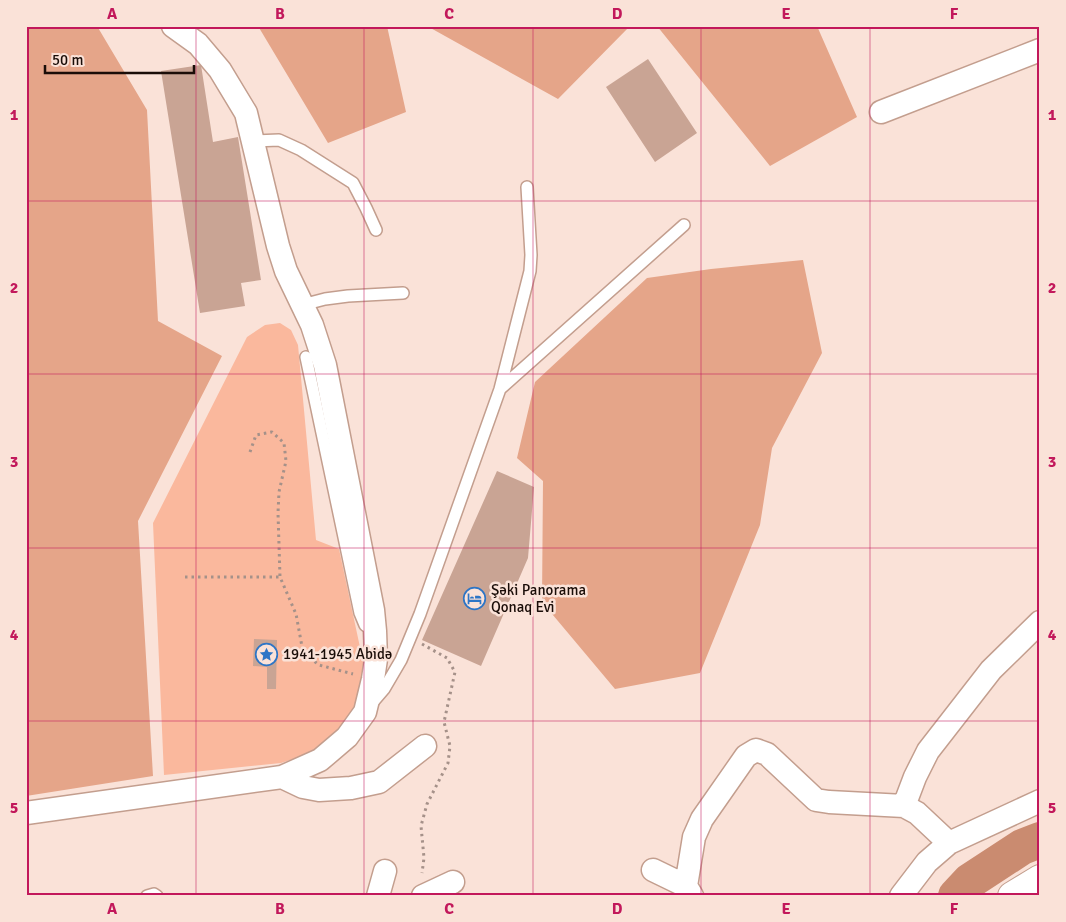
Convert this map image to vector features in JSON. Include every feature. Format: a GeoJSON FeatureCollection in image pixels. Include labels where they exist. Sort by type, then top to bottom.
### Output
{"type":"FeatureCollection","features":[{"type":"Feature","properties":{"kind":"street"},"geometry":{"type":"LineString","coordinates":[[26,813],[282,777],[320,760],[348,737],[365,712],[373,679],[376,659],[373,610],[325,365],[312,325],[286,271],[278,246],[246,113],[220,70],[198,44],[173,26]]}},
{"type":"Feature","properties":{"kind":"street"},"geometry":{"type":"LineString","coordinates":[[881,112],[1040,50]]}},
{"type":"Feature","properties":{"kind":"street"},"geometry":{"type":"LineString","coordinates":[[904,806],[915,777],[928,751],[991,670],[1040,622]]}},
{"type":"Feature","properties":{"kind":"street"},"geometry":{"type":"LineString","coordinates":[[282,777],[318,790],[351,788],[380,782],[425,746]]}},
{"type":"Feature","properties":{"kind":"street"},"geometry":{"type":"LineString","coordinates":[[653,870],[689,891],[694,837],[702,820],[746,756],[756,750],[767,754],[816,800],[904,806],[917,813],[949,843]]}},
{"type":"Feature","properties":{"kind":"street"},"geometry":{"type":"LineString","coordinates":[[901,896],[927,862],[949,843],[1040,801]]}},
{"type":"Feature","properties":{"kind":"street"},"geometry":{"type":"LineString","coordinates":[[378,896],[385,871]]}},
{"type":"Feature","properties":{"kind":"street"},"geometry":{"type":"LineString","coordinates":[[1012,896],[1040,879]]}},
{"type":"Feature","properties":{"kind":"street"},"geometry":{"type":"LineString","coordinates":[[423,896],[453,882]]}},
{"type":"Feature","properties":{"kind":"lane"},"geometry":{"type":"LineString","coordinates":[[253,141],[278,140],[301,150],[353,183],[376,230]]}},
{"type":"Feature","properties":{"kind":"lane"},"geometry":{"type":"LineString","coordinates":[[365,712],[384,689],[401,660],[420,614],[500,389],[530,271],[531,255],[527,187]]}},
{"type":"Feature","properties":{"kind":"lane"},"geometry":{"type":"LineString","coordinates":[[500,389],[684,225]]}},
{"type":"Feature","properties":{"kind":"lane"},"geometry":{"type":"LineString","coordinates":[[302,305],[348,296],[403,293]]}},
{"type":"Feature","properties":{"kind":"lane"},"geometry":{"type":"LineString","coordinates":[[306,357],[360,613],[364,625],[375,630]]}},
{"type":"Feature","properties":{"kind":"lane"},"geometry":{"type":"LineString","coordinates":[[147,896],[154,894],[157,896]]}},
{"type":"Feature","properties":{"kind":"path"},"geometry":{"type":"LineString","coordinates":[[250,452],[256,435],[272,432],[284,443],[286,461],[279,492],[278,513],[280,577],[296,614],[303,652],[319,665],[373,679]]}},
{"type":"Feature","properties":{"kind":"path"},"geometry":{"type":"LineString","coordinates":[[185,576],[280,577]]}},
{"type":"Feature","properties":{"kind":"shaded area"},"geometry":{"type":"Polygon","coordinates":[[[26,26],[97,26],[147,110],[158,321],[222,356],[138,521],[153,776],[26,796],[26,26]]]}},
{"type":"Feature","properties":{"kind":"shaded area"},"geometry":{"type":"Polygon","coordinates":[[[258,26],[387,26],[406,112],[328,143],[258,26]]]}},
{"type":"Feature","properties":{"kind":"shaded area"},"geometry":{"type":"Polygon","coordinates":[[[427,26],[630,26],[558,99],[427,26]]]}},
{"type":"Feature","properties":{"kind":"shaded area"},"geometry":{"type":"Polygon","coordinates":[[[657,26],[817,26],[857,117],[770,166],[657,26]]]}},
{"type":"Feature","properties":{"kind":"shaded area"},"geometry":{"type":"Polygon","coordinates":[[[803,260],[822,353],[772,448],[760,525],[700,673],[615,689],[542,602],[543,481],[517,458],[535,382],[647,278],[711,269],[803,260]]]}},
{"type":"Feature","properties":{"kind":"shaded area"},"geometry":{"type":"Polygon","coordinates":[[[280,323],[291,330],[298,345],[316,540],[339,549],[364,666],[360,698],[352,715],[335,737],[311,753],[281,763],[164,775],[153,523],[247,337],[265,325],[280,323]]]}},
{"type":"Feature","properties":{"kind":"building"},"geometry":{"type":"Polygon","coordinates":[[[648,59],[697,133],[655,162],[606,87],[648,59]]]}},
{"type":"Feature","properties":{"kind":"building"},"geometry":{"type":"Polygon","coordinates":[[[201,65],[213,142],[238,137],[261,280],[241,283],[245,306],[200,313],[161,71],[201,65]]]}},
{"type":"Feature","properties":{"kind":"building","name":"Şəki Panorama Qonaq Evi"},"geometry":{"type":"Polygon","coordinates":[[[497,471],[534,487],[528,558],[481,666],[422,640],[497,471]]]}},
{"type":"Feature","properties":{"kind":"building"},"geometry":{"type":"Polygon","coordinates":[[[254,639],[277,640],[276,689],[267,689],[267,667],[253,666],[254,639]]]}},
{"type":"Feature","properties":{"kind":"waterway"},"geometry":{"type":"LineString","coordinates":[[956,896],[970,881],[1022,847],[1040,840]]}},
{"type":"Feature","properties":{"kind":"place","name":"Şəki Panorama Qonaq Evi"},"geometry":{"type":"Point","coordinates":[475,599]}},
{"type":"Feature","properties":{"kind":"place","name":"1941-1945 Abidə"},"geometry":{"type":"Point","coordinates":[267,654]}}]}
